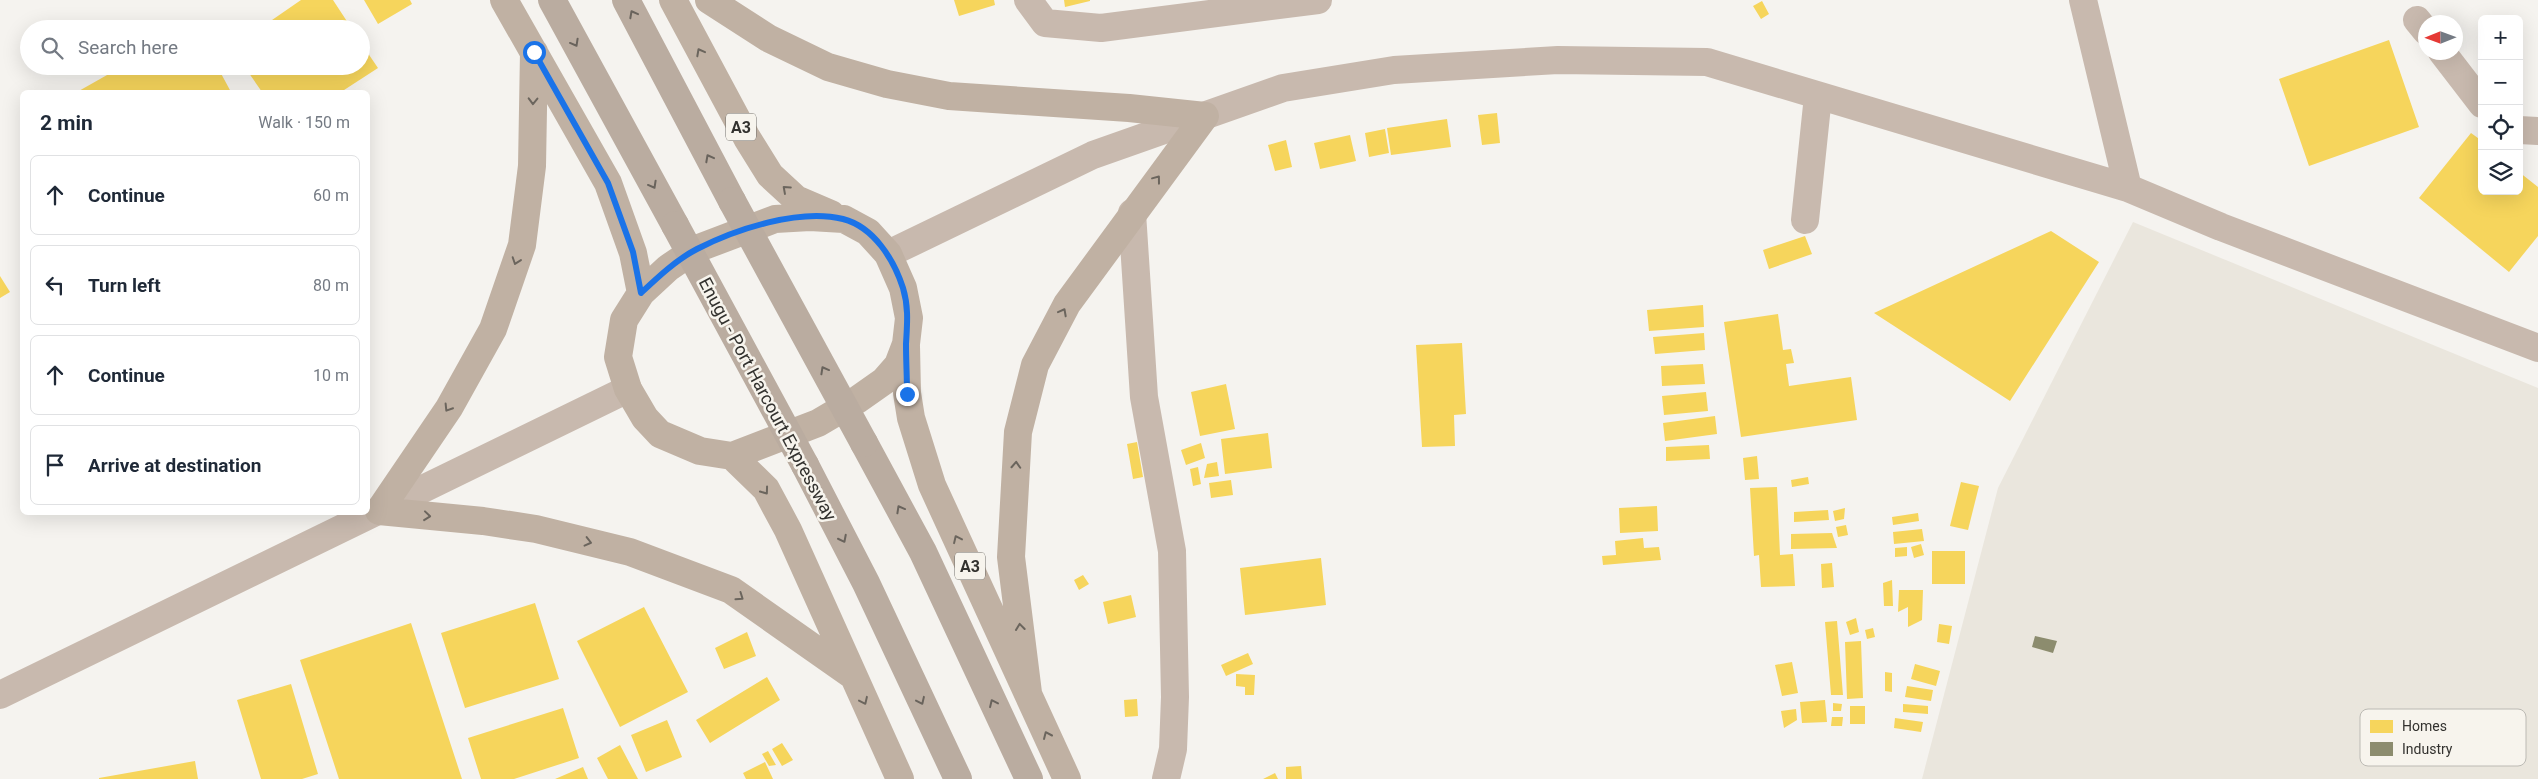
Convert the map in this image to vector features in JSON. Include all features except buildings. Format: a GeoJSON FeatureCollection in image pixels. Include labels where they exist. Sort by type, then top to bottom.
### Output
{"type":"FeatureCollection","features":[{"type":"Feature","properties":{"kind":"highway","name":"Enugu - Port Harcourt Expressway"},"geometry":{"type":"LineString","coordinates":[[552,0],[805,465],[866,583],[958,779]]}},
{"type":"Feature","properties":{"kind":"highway","name":"A3"},"geometry":{"type":"LineString","coordinates":[[626,0],[732,201],[924,552],[1029,779]]}},
{"type":"Feature","properties":{"kind":"main road"},"geometry":{"type":"LineString","coordinates":[[504,0],[608,183],[633,252],[641,293]]}},
{"type":"Feature","properties":{"kind":"main road","name":"A3"},"geometry":{"type":"LineString","coordinates":[[673,0],[747,138],[770,174],[796,199],[844,219],[868,232],[888,254],[903,288],[909,318],[906,344],[907,394],[922,459],[932,485],[1067,779]]}},
{"type":"Feature","properties":{"kind":"main road"},"geometry":{"type":"LineString","coordinates":[[709,0],[768,38],[828,67],[887,84],[949,96],[1130,108],[1205,116]]}},
{"type":"Feature","properties":{"kind":"main road"},"geometry":{"type":"LineString","coordinates":[[534,52],[532,166],[522,245],[493,329],[448,408],[379,511],[483,521],[536,529],[630,552],[731,590],[852,675]]}},
{"type":"Feature","properties":{"kind":"main road"},"geometry":{"type":"LineString","coordinates":[[1028,693],[1012,557],[1018,432],[1035,365],[1068,304],[1132,213],[1205,116]]}},
{"type":"Feature","properties":{"kind":"main road","name":"A3"},"geometry":{"type":"LineString","coordinates":[[844,219],[810,217],[775,220],[722,238],[696,249],[682,259],[641,293],[624,320],[618,358],[628,389],[646,418],[660,434],[700,451],[732,456],[818,423],[857,400],[889,376],[898,365],[906,344]]}},
{"type":"Feature","properties":{"kind":"main road"},"geometry":{"type":"LineString","coordinates":[[732,456],[766,489],[788,530],[898,778]]}},
{"type":"Feature","properties":{"kind":"street"},"geometry":{"type":"LineString","coordinates":[[1028,0],[1045,24],[1101,28],[1318,0]]}},
{"type":"Feature","properties":{"kind":"street"},"geometry":{"type":"LineString","coordinates":[[2083,0],[2128,188]]}},
{"type":"Feature","properties":{"kind":"street"},"geometry":{"type":"LineString","coordinates":[[888,254],[1093,155],[1283,88],[1385,71],[1558,60],[1707,62],[2128,188],[2221,227],[2538,348]]}},
{"type":"Feature","properties":{"kind":"street"},"geometry":{"type":"LineString","coordinates":[[2448,60],[2478,99]]}},
{"type":"Feature","properties":{"kind":"street"},"geometry":{"type":"LineString","coordinates":[[1805,220],[1818,96]]}},
{"type":"Feature","properties":{"kind":"street"},"geometry":{"type":"LineString","coordinates":[[2523,130],[2538,131]]}},
{"type":"Feature","properties":{"kind":"street"},"geometry":{"type":"LineString","coordinates":[[1132,213],[1144,397],[1172,551],[1175,697],[1173,748],[1166,779]]}},
{"type":"Feature","properties":{"kind":"street"},"geometry":{"type":"LineString","coordinates":[[0,695],[628,389]]}},
{"type":"Feature","properties":{"kind":"shaded area"},"geometry":{"type":"Polygon","coordinates":[[[2133,222],[2538,388],[2538,779],[1922,779],[1998,488],[2133,222]]]}},
{"type":"Feature","properties":{"kind":"route"},"geometry":{"type":"LineString","coordinates":[[534,52],[608,183],[633,252],[641,293],[668,268],[696,249],[722,238],[775,220],[810,217],[844,219],[868,232],[888,254],[903,288],[909,318],[906,344],[907,394]]}}]}
